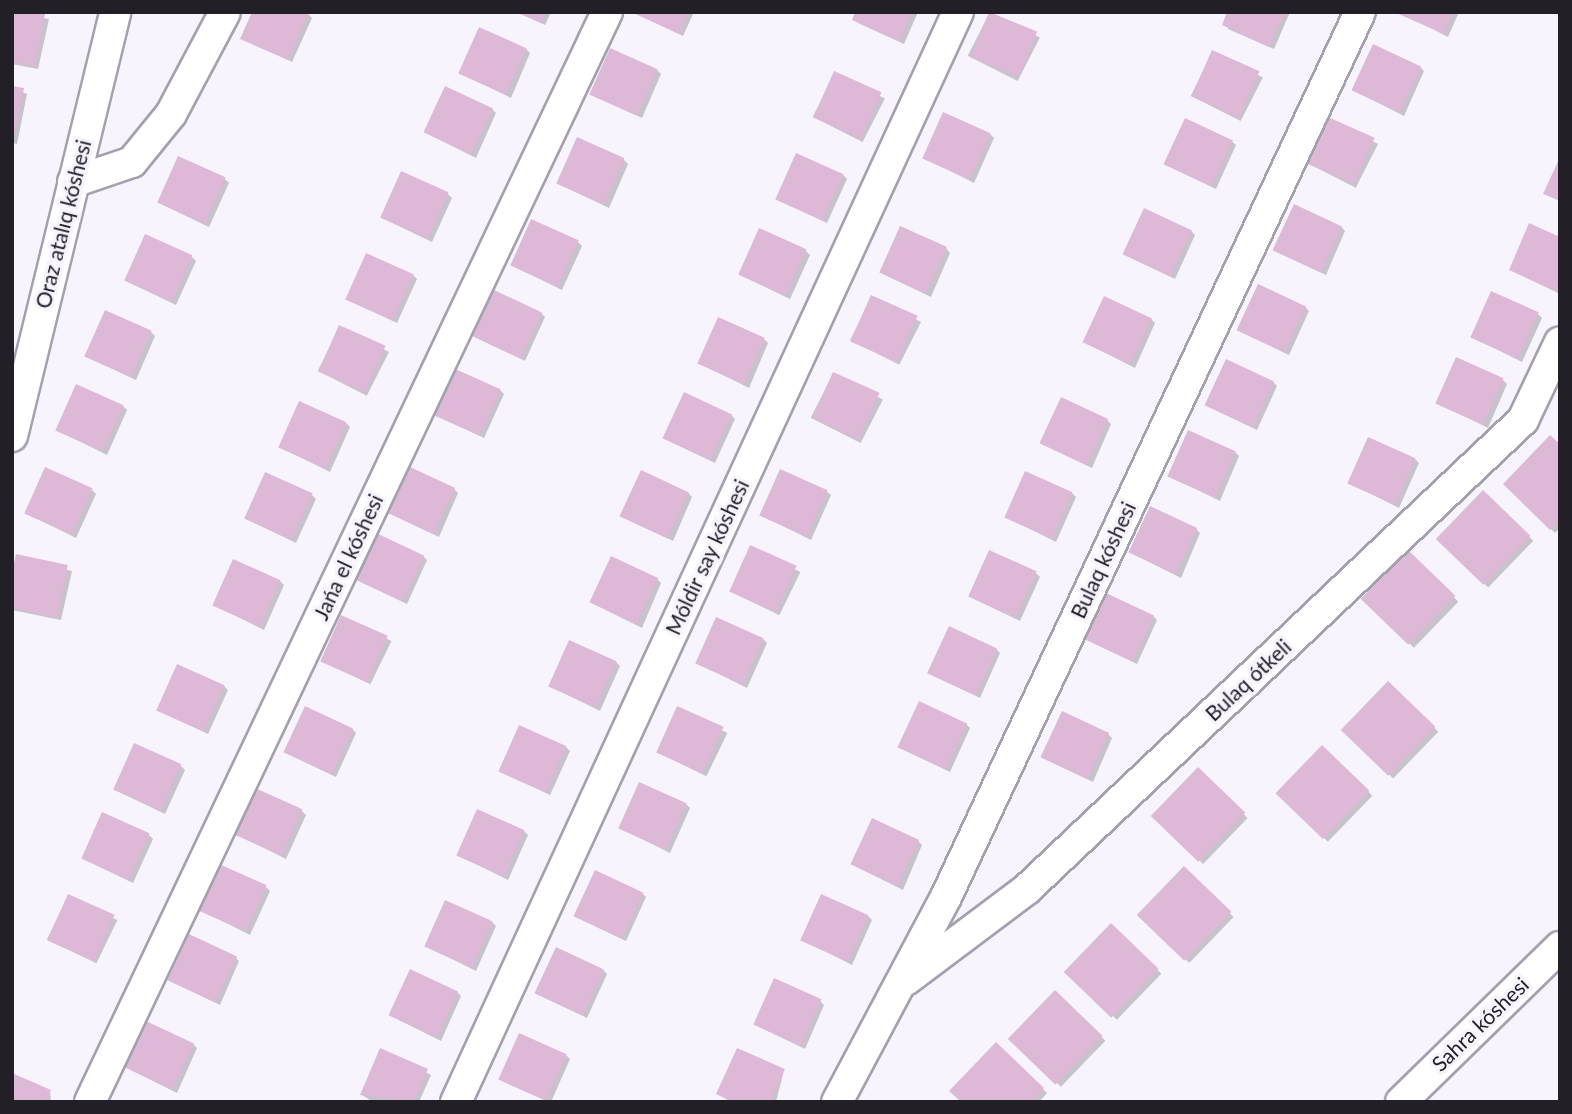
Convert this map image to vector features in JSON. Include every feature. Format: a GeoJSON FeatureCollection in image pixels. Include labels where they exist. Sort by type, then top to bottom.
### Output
{"type":"FeatureCollection","features":[{"type":"Feature","properties":{"kind":"street","name":"Oraz atalıq kóshesi"},"geometry":{"type":"LineString","coordinates":[[12,436],[115,12]]}},
{"type":"Feature","properties":{"kind":"street"},"geometry":{"type":"LineString","coordinates":[[73,182],[131,162],[171,114],[225,12]]}},
{"type":"Feature","properties":{"kind":"street","name":"Jańa el kóshesi"},"geometry":{"type":"LineString","coordinates":[[90,1102],[607,12]]}},
{"type":"Feature","properties":{"kind":"street","name":"Móldir say kóshesi"},"geometry":{"type":"LineString","coordinates":[[456,1102],[958,12]]}},
{"type":"Feature","properties":{"kind":"street","name":"Bulaq kóshesi"},"geometry":{"type":"LineString","coordinates":[[837,1102],[946,897],[1360,12]]}},
{"type":"Feature","properties":{"kind":"street","name":"Bulaq ótkeli"},"geometry":{"type":"LineString","coordinates":[[898,986],[1027,889],[1523,420],[1560,342]]}},
{"type":"Feature","properties":{"kind":"street","name":"Sahra kóshesi"},"geometry":{"type":"LineString","coordinates":[[1406,1100],[1560,947]]}},
{"type":"Feature","properties":{"kind":"building"},"geometry":{"type":"Polygon","coordinates":[[[12,12],[45,14],[35,66],[12,62],[12,12]]]}},
{"type":"Feature","properties":{"kind":"building"},"geometry":{"type":"Polygon","coordinates":[[[252,12],[309,12],[288,60],[240,39],[252,12]]]}},
{"type":"Feature","properties":{"kind":"building"},"geometry":{"type":"Polygon","coordinates":[[[518,12],[546,12],[541,23],[518,12]]]}},
{"type":"Feature","properties":{"kind":"building"},"geometry":{"type":"Polygon","coordinates":[[[631,12],[688,12],[679,34],[631,12]]]}},
{"type":"Feature","properties":{"kind":"building"},"geometry":{"type":"Polygon","coordinates":[[[855,12],[912,12],[899,41],[852,20],[855,12]]]}},
{"type":"Feature","properties":{"kind":"building"},"geometry":{"type":"Polygon","coordinates":[[[989,12],[1037,31],[1019,77],[971,57],[989,12]]]}},
{"type":"Feature","properties":{"kind":"building"},"geometry":{"type":"Polygon","coordinates":[[[1227,12],[1285,12],[1269,47],[1222,25],[1227,12]]]}},
{"type":"Feature","properties":{"kind":"building"},"geometry":{"type":"Polygon","coordinates":[[[1394,12],[1454,12],[1444,34],[1394,12]]]}},
{"type":"Feature","properties":{"kind":"building"},"geometry":{"type":"Polygon","coordinates":[[[479,27],[527,48],[506,95],[458,74],[479,27]]]}},
{"type":"Feature","properties":{"kind":"building"},"geometry":{"type":"Polygon","coordinates":[[[1373,44],[1421,66],[1399,113],[1351,90],[1373,44]]]}},
{"type":"Feature","properties":{"kind":"building"},"geometry":{"type":"Polygon","coordinates":[[[610,48],[658,69],[637,116],[589,95],[610,48]]]}},
{"type":"Feature","properties":{"kind":"building"},"geometry":{"type":"Polygon","coordinates":[[[1212,50],[1260,71],[1239,118],[1191,97],[1212,50]]]}},
{"type":"Feature","properties":{"kind":"building"},"geometry":{"type":"Polygon","coordinates":[[[834,71],[882,92],[861,139],[813,118],[834,71]]]}},
{"type":"Feature","properties":{"kind":"building"},"geometry":{"type":"Polygon","coordinates":[[[12,86],[24,88],[13,140],[12,140],[12,86]]]}},
{"type":"Feature","properties":{"kind":"building"},"geometry":{"type":"Polygon","coordinates":[[[445,86],[493,108],[471,155],[423,132],[445,86]]]}},
{"type":"Feature","properties":{"kind":"building"},"geometry":{"type":"Polygon","coordinates":[[[943,112],[991,133],[970,180],[922,159],[943,112]]]}},
{"type":"Feature","properties":{"kind":"building"},"geometry":{"type":"Polygon","coordinates":[[[1328,117],[1375,138],[1354,184],[1307,164],[1328,117]]]}},
{"type":"Feature","properties":{"kind":"building"},"geometry":{"type":"Polygon","coordinates":[[[1185,118],[1233,140],[1211,187],[1163,164],[1185,118]]]}},
{"type":"Feature","properties":{"kind":"building"},"geometry":{"type":"Polygon","coordinates":[[[577,137],[625,158],[604,205],[556,184],[577,137]]]}},
{"type":"Feature","properties":{"kind":"building"},"geometry":{"type":"Polygon","coordinates":[[[796,153],[844,174],[823,221],[775,200],[796,153]]]}},
{"type":"Feature","properties":{"kind":"building"},"geometry":{"type":"Polygon","coordinates":[[[178,156],[226,177],[205,224],[157,203],[178,156]]]}},
{"type":"Feature","properties":{"kind":"building"},"geometry":{"type":"Polygon","coordinates":[[[1560,157],[1560,201],[1543,194],[1560,157]]]}},
{"type":"Feature","properties":{"kind":"building"},"geometry":{"type":"Polygon","coordinates":[[[401,171],[449,192],[428,239],[380,218],[401,171]]]}},
{"type":"Feature","properties":{"kind":"building"},"geometry":{"type":"Polygon","coordinates":[[[1294,204],[1342,226],[1320,273],[1272,250],[1294,204]]]}},
{"type":"Feature","properties":{"kind":"building"},"geometry":{"type":"Polygon","coordinates":[[[1144,208],[1192,230],[1170,277],[1122,254],[1144,208]]]}},
{"type":"Feature","properties":{"kind":"building"},"geometry":{"type":"Polygon","coordinates":[[[531,219],[579,240],[558,287],[510,266],[531,219]]]}},
{"type":"Feature","properties":{"kind":"building"},"geometry":{"type":"Polygon","coordinates":[[[1529,223],[1560,237],[1557,292],[1509,270],[1529,223]]]}},
{"type":"Feature","properties":{"kind":"building"},"geometry":{"type":"Polygon","coordinates":[[[900,226],[947,247],[926,293],[879,273],[900,226]]]}},
{"type":"Feature","properties":{"kind":"building"},"geometry":{"type":"Polygon","coordinates":[[[759,228],[807,249],[786,296],[738,275],[759,228]]]}},
{"type":"Feature","properties":{"kind":"building"},"geometry":{"type":"Polygon","coordinates":[[[145,234],[193,255],[172,302],[124,281],[145,234]]]}},
{"type":"Feature","properties":{"kind":"building"},"geometry":{"type":"Polygon","coordinates":[[[366,253],[414,274],[393,321],[345,300],[366,253]]]}},
{"type":"Feature","properties":{"kind":"building"},"geometry":{"type":"Polygon","coordinates":[[[1258,284],[1306,306],[1284,353],[1236,330],[1258,284]]]}},
{"type":"Feature","properties":{"kind":"building"},"geometry":{"type":"Polygon","coordinates":[[[494,290],[542,312],[520,359],[472,336],[494,290]]]}},
{"type":"Feature","properties":{"kind":"building"},"geometry":{"type":"Polygon","coordinates":[[[1491,291],[1539,312],[1518,359],[1470,338],[1491,291]]]}},
{"type":"Feature","properties":{"kind":"building"},"geometry":{"type":"Polygon","coordinates":[[[871,295],[918,316],[897,362],[850,342],[871,295]]]}},
{"type":"Feature","properties":{"kind":"building"},"geometry":{"type":"Polygon","coordinates":[[[1104,296],[1152,318],[1130,365],[1082,342],[1104,296]]]}},
{"type":"Feature","properties":{"kind":"building"},"geometry":{"type":"Polygon","coordinates":[[[105,310],[152,331],[131,377],[84,357],[105,310]]]}},
{"type":"Feature","properties":{"kind":"building"},"geometry":{"type":"Polygon","coordinates":[[[718,317],[765,338],[744,384],[697,364],[718,317]]]}},
{"type":"Feature","properties":{"kind":"building"},"geometry":{"type":"Polygon","coordinates":[[[339,325],[386,346],[365,392],[318,372],[339,325]]]}},
{"type":"Feature","properties":{"kind":"building"},"geometry":{"type":"Polygon","coordinates":[[[1456,357],[1504,378],[1483,425],[1435,404],[1456,357]]]}},
{"type":"Feature","properties":{"kind":"building"},"geometry":{"type":"Polygon","coordinates":[[[1226,359],[1274,381],[1252,428],[1204,405],[1226,359]]]}},
{"type":"Feature","properties":{"kind":"building"},"geometry":{"type":"Polygon","coordinates":[[[453,368],[501,389],[480,436],[432,415],[453,368]]]}},
{"type":"Feature","properties":{"kind":"building"},"geometry":{"type":"Polygon","coordinates":[[[833,372],[880,393],[859,439],[812,419],[833,372]]]}},
{"type":"Feature","properties":{"kind":"building"},"geometry":{"type":"Polygon","coordinates":[[[76,384],[124,405],[103,452],[55,431],[76,384]]]}},
{"type":"Feature","properties":{"kind":"building"},"geometry":{"type":"Polygon","coordinates":[[[684,392],[732,414],[710,461],[662,438],[684,392]]]}},
{"type":"Feature","properties":{"kind":"building"},"geometry":{"type":"Polygon","coordinates":[[[1061,397],[1108,419],[1087,465],[1039,443],[1061,397]]]}},
{"type":"Feature","properties":{"kind":"building"},"geometry":{"type":"Polygon","coordinates":[[[299,401],[347,422],[326,469],[278,448],[299,401]]]}},
{"type":"Feature","properties":{"kind":"building"},"geometry":{"type":"Polygon","coordinates":[[[1188,430],[1236,451],[1215,498],[1167,477],[1188,430]]]}},
{"type":"Feature","properties":{"kind":"building"},"geometry":{"type":"Polygon","coordinates":[[[1550,435],[1560,444],[1560,521],[1550,530],[1503,484],[1550,435]]]}},
{"type":"Feature","properties":{"kind":"building"},"geometry":{"type":"Polygon","coordinates":[[[1368,437],[1416,458],[1395,505],[1347,484],[1368,437]]]}},
{"type":"Feature","properties":{"kind":"building"},"geometry":{"type":"Polygon","coordinates":[[[408,466],[455,488],[434,534],[386,512],[408,466]]]}},
{"type":"Feature","properties":{"kind":"building"},"geometry":{"type":"Polygon","coordinates":[[[45,467],[93,488],[72,535],[24,514],[45,467]]]}},
{"type":"Feature","properties":{"kind":"building"},"geometry":{"type":"Polygon","coordinates":[[[780,469],[828,490],[807,537],[759,516],[780,469]]]}},
{"type":"Feature","properties":{"kind":"building"},"geometry":{"type":"Polygon","coordinates":[[[641,470],[689,492],[667,539],[619,516],[641,470]]]}},
{"type":"Feature","properties":{"kind":"building"},"geometry":{"type":"Polygon","coordinates":[[[1025,471],[1073,492],[1052,539],[1004,518],[1025,471]]]}},
{"type":"Feature","properties":{"kind":"building"},"geometry":{"type":"Polygon","coordinates":[[[265,472],[313,493],[292,540],[244,519],[265,472]]]}},
{"type":"Feature","properties":{"kind":"building"},"geometry":{"type":"Polygon","coordinates":[[[1483,490],[1530,536],[1483,585],[1436,539],[1483,490]]]}},
{"type":"Feature","properties":{"kind":"building"},"geometry":{"type":"Polygon","coordinates":[[[1150,506],[1197,528],[1176,574],[1128,552],[1150,506]]]}},
{"type":"Feature","properties":{"kind":"building"},"geometry":{"type":"Polygon","coordinates":[[[376,533],[424,555],[402,602],[354,579],[376,533]]]}},
{"type":"Feature","properties":{"kind":"building"},"geometry":{"type":"Polygon","coordinates":[[[750,545],[797,566],[776,612],[729,592],[750,545]]]}},
{"type":"Feature","properties":{"kind":"building"},"geometry":{"type":"Polygon","coordinates":[[[989,550],[1037,571],[1016,618],[968,597],[989,550]]]}},
{"type":"Feature","properties":{"kind":"building"},"geometry":{"type":"Polygon","coordinates":[[[1408,550],[1455,596],[1408,645],[1361,599],[1408,550]]]}},
{"type":"Feature","properties":{"kind":"building"},"geometry":{"type":"Polygon","coordinates":[[[16,554],[68,565],[57,618],[12,608],[12,573],[16,554]]]}},
{"type":"Feature","properties":{"kind":"building"},"geometry":{"type":"Polygon","coordinates":[[[611,556],[658,578],[637,624],[589,602],[611,556]]]}},
{"type":"Feature","properties":{"kind":"building"},"geometry":{"type":"Polygon","coordinates":[[[233,559],[281,580],[260,627],[212,606],[233,559]]]}},
{"type":"Feature","properties":{"kind":"building"},"geometry":{"type":"Polygon","coordinates":[[[1106,593],[1154,615],[1132,662],[1084,639],[1106,593]]]}},
{"type":"Feature","properties":{"kind":"building"},"geometry":{"type":"Polygon","coordinates":[[[341,615],[388,636],[367,682],[320,662],[341,615]]]}},
{"type":"Feature","properties":{"kind":"building"},"geometry":{"type":"Polygon","coordinates":[[[716,617],[764,638],[743,685],[695,664],[716,617]]]}},
{"type":"Feature","properties":{"kind":"building"},"geometry":{"type":"Polygon","coordinates":[[[949,626],[997,648],[975,696],[927,673],[949,626]]]}},
{"type":"Feature","properties":{"kind":"building"},"geometry":{"type":"Polygon","coordinates":[[[569,640],[617,661],[596,708],[548,687],[569,640]]]}},
{"type":"Feature","properties":{"kind":"building"},"geometry":{"type":"Polygon","coordinates":[[[177,664],[225,685],[204,732],[156,711],[177,664]]]}},
{"type":"Feature","properties":{"kind":"building"},"geometry":{"type":"Polygon","coordinates":[[[1388,681],[1435,727],[1388,776],[1341,730],[1388,681]]]}},
{"type":"Feature","properties":{"kind":"building"},"geometry":{"type":"Polygon","coordinates":[[[919,701],[967,723],[945,770],[897,747],[919,701]]]}},
{"type":"Feature","properties":{"kind":"building"},"geometry":{"type":"Polygon","coordinates":[[[305,706],[353,728],[331,775],[283,752],[305,706]]]}},
{"type":"Feature","properties":{"kind":"building"},"geometry":{"type":"Polygon","coordinates":[[[677,706],[724,727],[703,773],[656,753],[677,706]]]}},
{"type":"Feature","properties":{"kind":"building"},"geometry":{"type":"Polygon","coordinates":[[[1062,711],[1109,733],[1088,779],[1040,757],[1062,711]]]}},
{"type":"Feature","properties":{"kind":"building"},"geometry":{"type":"Polygon","coordinates":[[[519,725],[567,746],[546,793],[498,772],[519,725]]]}},
{"type":"Feature","properties":{"kind":"building"},"geometry":{"type":"Polygon","coordinates":[[[134,743],[182,764],[161,811],[113,790],[134,743]]]}},
{"type":"Feature","properties":{"kind":"building"},"geometry":{"type":"Polygon","coordinates":[[[1322,745],[1369,791],[1323,839],[1275,793],[1322,745]]]}},
{"type":"Feature","properties":{"kind":"building"},"geometry":{"type":"Polygon","coordinates":[[[1198,767],[1245,813],[1198,862],[1151,816],[1198,767]]]}},
{"type":"Feature","properties":{"kind":"building"},"geometry":{"type":"Polygon","coordinates":[[[639,782],[687,803],[666,850],[618,829],[639,782]]]}},
{"type":"Feature","properties":{"kind":"building"},"geometry":{"type":"Polygon","coordinates":[[[255,788],[303,809],[282,856],[234,835],[255,788]]]}},
{"type":"Feature","properties":{"kind":"building"},"geometry":{"type":"Polygon","coordinates":[[[477,809],[525,830],[504,877],[456,856],[477,809]]]}},
{"type":"Feature","properties":{"kind":"building"},"geometry":{"type":"Polygon","coordinates":[[[102,812],[150,833],[129,880],[81,859],[102,812]]]}},
{"type":"Feature","properties":{"kind":"building"},"geometry":{"type":"Polygon","coordinates":[[[872,818],[919,840],[898,886],[850,864],[872,818]]]}},
{"type":"Feature","properties":{"kind":"building"},"geometry":{"type":"Polygon","coordinates":[[[219,864],[267,885],[246,932],[198,911],[219,864]]]}},
{"type":"Feature","properties":{"kind":"building"},"geometry":{"type":"Polygon","coordinates":[[[1184,866],[1231,912],[1184,961],[1137,915],[1184,866]]]}},
{"type":"Feature","properties":{"kind":"building"},"geometry":{"type":"Polygon","coordinates":[[[595,870],[643,892],[621,939],[573,916],[595,870]]]}},
{"type":"Feature","properties":{"kind":"building"},"geometry":{"type":"Polygon","coordinates":[[[68,894],[115,915],[94,961],[47,941],[68,894]]]}},
{"type":"Feature","properties":{"kind":"building"},"geometry":{"type":"Polygon","coordinates":[[[821,894],[869,915],[848,962],[800,941],[821,894]]]}},
{"type":"Feature","properties":{"kind":"building"},"geometry":{"type":"Polygon","coordinates":[[[445,900],[493,921],[472,968],[424,947],[445,900]]]}},
{"type":"Feature","properties":{"kind":"building"},"geometry":{"type":"Polygon","coordinates":[[[1111,923],[1158,969],[1111,1018],[1064,972],[1111,923]]]}},
{"type":"Feature","properties":{"kind":"building"},"geometry":{"type":"Polygon","coordinates":[[[189,934],[237,956],[215,1003],[167,980],[189,934]]]}},
{"type":"Feature","properties":{"kind":"building"},"geometry":{"type":"Polygon","coordinates":[[[556,947],[604,969],[582,1016],[534,993],[556,947]]]}},
{"type":"Feature","properties":{"kind":"building"},"geometry":{"type":"Polygon","coordinates":[[[410,969],[458,991],[436,1038],[388,1015],[410,969]]]}},
{"type":"Feature","properties":{"kind":"building"},"geometry":{"type":"Polygon","coordinates":[[[774,978],[822,999],[801,1046],[753,1025],[774,978]]]}},
{"type":"Feature","properties":{"kind":"building"},"geometry":{"type":"Polygon","coordinates":[[[1055,990],[1102,1036],[1055,1085],[1008,1039],[1055,990]]]}},
{"type":"Feature","properties":{"kind":"building"},"geometry":{"type":"Polygon","coordinates":[[[146,1021],[194,1043],[172,1090],[124,1067],[146,1021]]]}},
{"type":"Feature","properties":{"kind":"building"},"geometry":{"type":"Polygon","coordinates":[[[519,1033],[567,1054],[546,1101],[498,1080],[519,1033]]]}},
{"type":"Feature","properties":{"kind":"building"},"geometry":{"type":"Polygon","coordinates":[[[996,1042],[1044,1088],[1031,1102],[961,1102],[949,1091],[996,1042]]]}},
{"type":"Feature","properties":{"kind":"building"},"geometry":{"type":"Polygon","coordinates":[[[380,1048],[428,1069],[414,1102],[360,1095],[380,1048]]]}},
{"type":"Feature","properties":{"kind":"building"},"geometry":{"type":"Polygon","coordinates":[[[737,1048],[785,1069],[770,1102],[733,1102],[716,1094],[737,1048]]]}},
{"type":"Feature","properties":{"kind":"building"},"geometry":{"type":"Polygon","coordinates":[[[12,1073],[51,1090],[46,1102],[12,1102],[12,1073]]]}}]}
